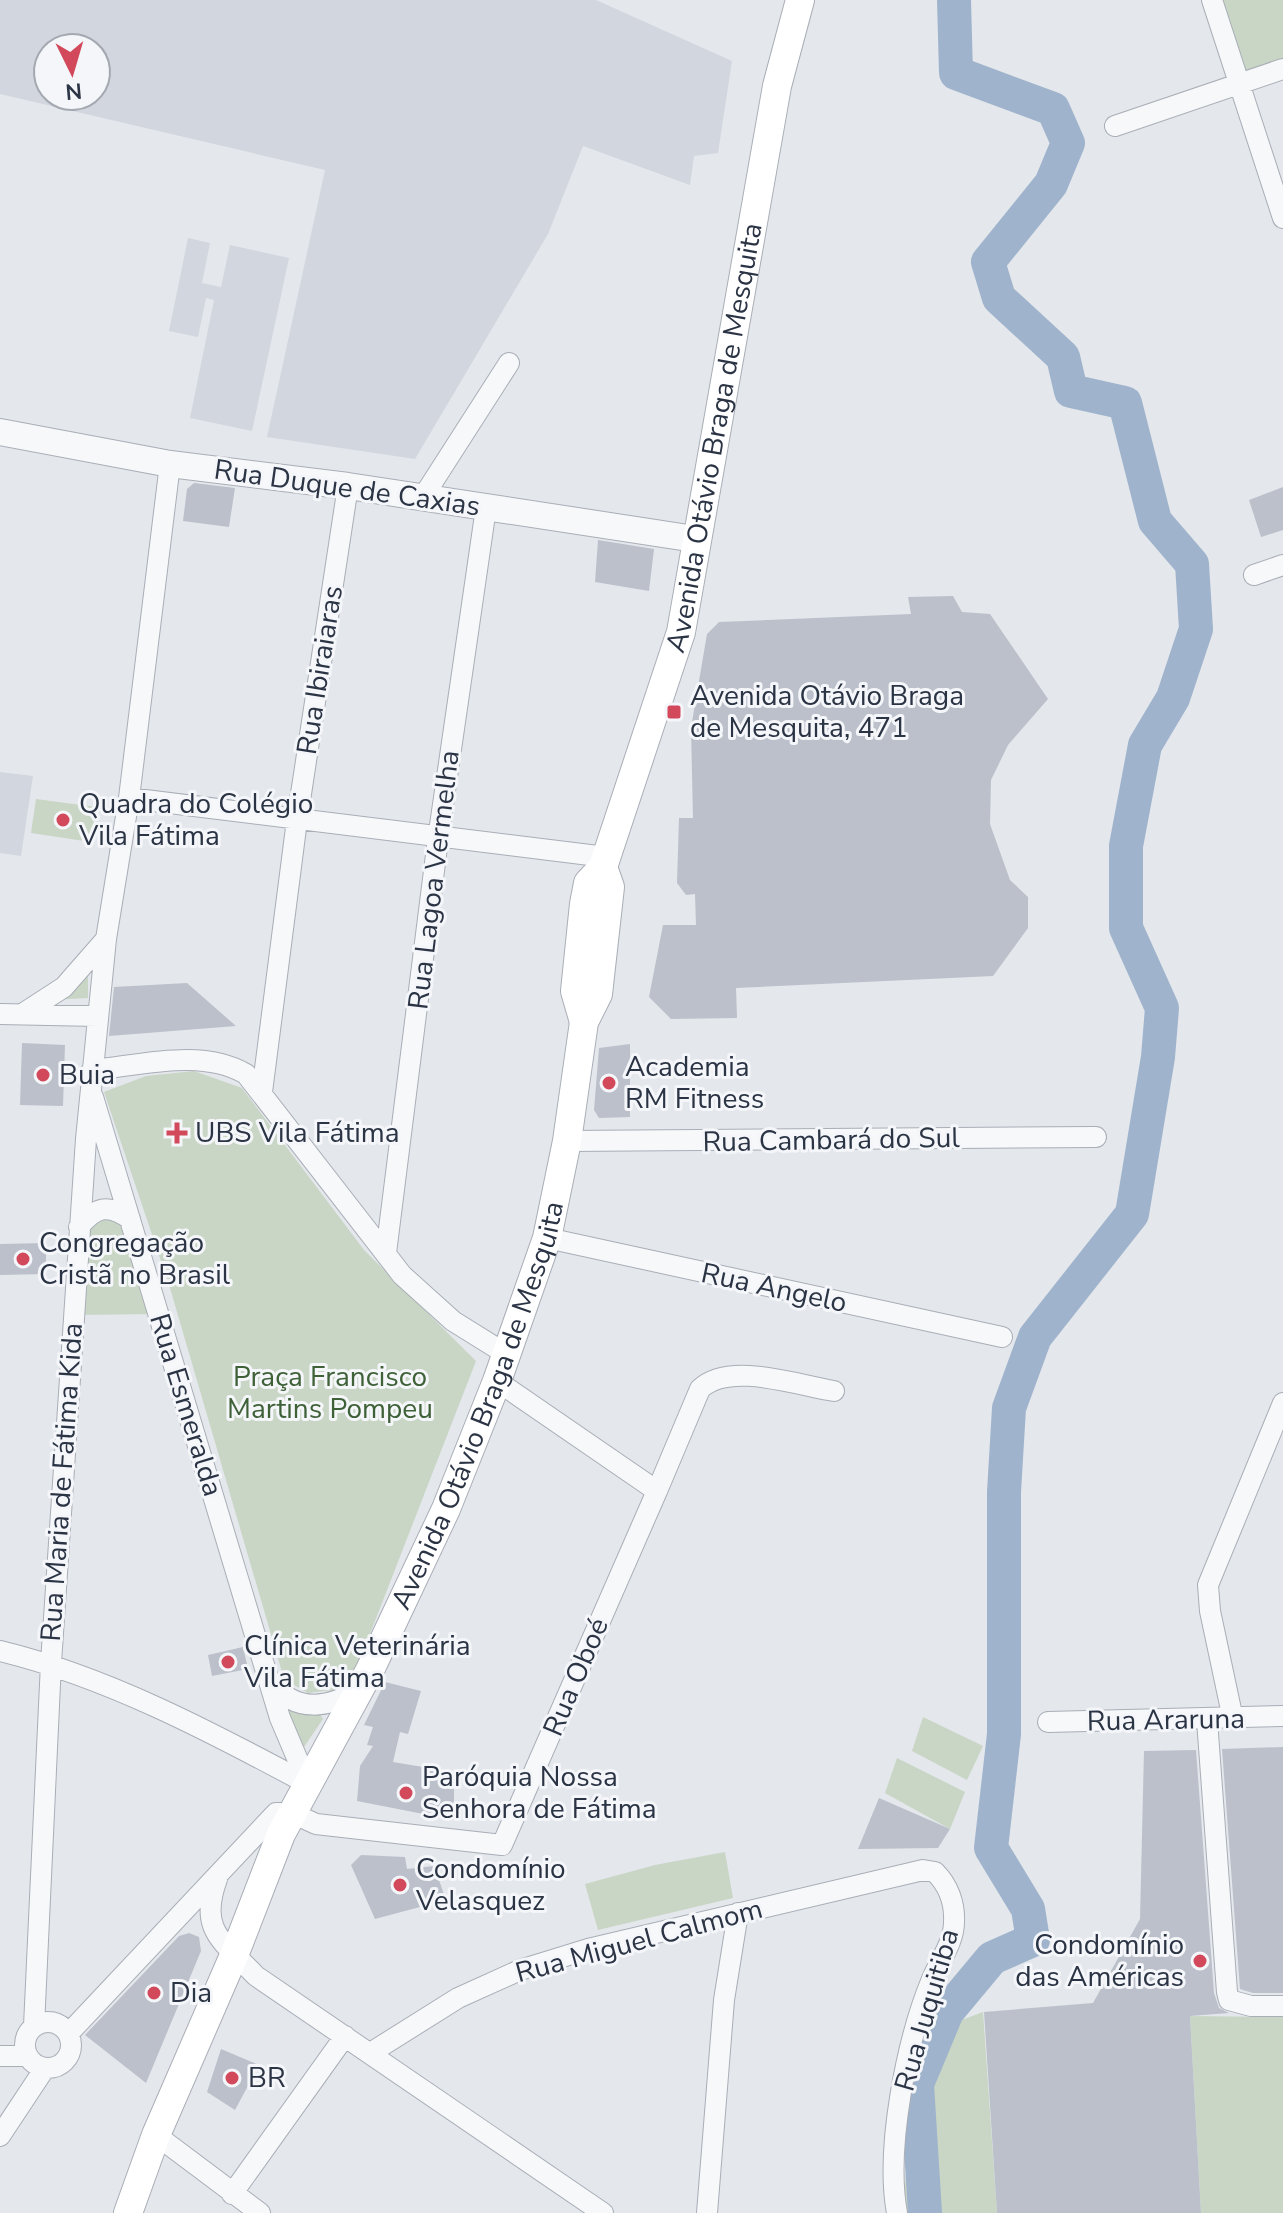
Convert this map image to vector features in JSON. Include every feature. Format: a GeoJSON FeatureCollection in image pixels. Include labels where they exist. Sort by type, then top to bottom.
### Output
{"type":"FeatureCollection","features":[{"type":"Feature","properties":{"kind":"main road","name":"Avenida Otávio Braga de Mesquita"},"geometry":{"type":"LineString","coordinates":[[128,2213],[156,2135],[292,1813],[360,1689],[446,1509],[502,1368],[547,1238],[567,1141],[584,1022],[575,991],[588,883],[604,862],[681,632],[777,86],[800,0]]}},
{"type":"Feature","properties":{"kind":"street"},"geometry":{"type":"LineString","coordinates":[[1212,0],[1283,218]]}},
{"type":"Feature","properties":{"kind":"street"},"geometry":{"type":"LineString","coordinates":[[1115,126],[1283,69]]}},
{"type":"Feature","properties":{"kind":"street"},"geometry":{"type":"LineString","coordinates":[[423,497],[509,363]]}},
{"type":"Feature","properties":{"kind":"street","name":"Rua Duque de Caxias"},"geometry":{"type":"LineString","coordinates":[[0,432],[170,464],[348,486],[695,539]]}},
{"type":"Feature","properties":{"kind":"street","name":"Rua Maria de Fátima Kida"},"geometry":{"type":"LineString","coordinates":[[34,2026],[51,1663],[79,1227],[97,1016],[129,798],[170,464]]}},
{"type":"Feature","properties":{"kind":"street","name":"Rua Ibiraiaras"},"geometry":{"type":"LineString","coordinates":[[262,1092],[297,820],[348,486]]}},
{"type":"Feature","properties":{"kind":"street","name":"Rua Lagoa Vermelha"},"geometry":{"type":"LineString","coordinates":[[386,1253],[438,839],[486,508]]}},
{"type":"Feature","properties":{"kind":"street"},"geometry":{"type":"LineString","coordinates":[[1254,575],[1283,565]]}},
{"type":"Feature","properties":{"kind":"street"},"geometry":{"type":"LineString","coordinates":[[129,798],[604,862]]}},
{"type":"Feature","properties":{"kind":"street"},"geometry":{"type":"LineString","coordinates":[[24,1013],[64,987],[106,939]]}},
{"type":"Feature","properties":{"kind":"street"},"geometry":{"type":"LineString","coordinates":[[0,1014],[97,1016]]}},
{"type":"Feature","properties":{"kind":"street"},"geometry":{"type":"LineString","coordinates":[[92,1079],[215,1061],[226,1062],[246,1074],[402,1275],[502,1368],[657,1491],[700,1389],[709,1381],[735,1374],[834,1391]]}},
{"type":"Feature","properties":{"kind":"street","name":"Rua Esmeralda"},"geometry":{"type":"LineString","coordinates":[[92,1079],[130,1219],[280,1718],[308,1784]]}},
{"type":"Feature","properties":{"kind":"street","name":"Rua Cambará do Sul"},"geometry":{"type":"LineString","coordinates":[[567,1141],[1096,1137]]}},
{"type":"Feature","properties":{"kind":"street"},"geometry":{"type":"LineString","coordinates":[[79,1227],[98,1209],[109,1207],[130,1219]]}},
{"type":"Feature","properties":{"kind":"street","name":"Rua Angelo"},"geometry":{"type":"LineString","coordinates":[[547,1238],[1002,1337]]}},
{"type":"Feature","properties":{"kind":"street"},"geometry":{"type":"LineString","coordinates":[[1233,1719],[1208,1585],[1283,1403]]}},
{"type":"Feature","properties":{"kind":"street","name":"Rua Oboé"},"geometry":{"type":"LineString","coordinates":[[292,1813],[316,1824],[502,1845],[657,1491]]}},
{"type":"Feature","properties":{"kind":"street"},"geometry":{"type":"LineString","coordinates":[[0,1651],[51,1663],[235,1745],[308,1784]]}},
{"type":"Feature","properties":{"kind":"street"},"geometry":{"type":"LineString","coordinates":[[268,1677],[283,1696],[307,1705],[325,1705],[360,1689]]}},
{"type":"Feature","properties":{"kind":"street","name":"Rua Araruna"},"geometry":{"type":"LineString","coordinates":[[1048,1722],[1283,1716]]}},
{"type":"Feature","properties":{"kind":"street"},"geometry":{"type":"LineString","coordinates":[[235,1745],[256,1750],[266,1747],[274,1740],[280,1718]]}},
{"type":"Feature","properties":{"kind":"street"},"geometry":{"type":"LineString","coordinates":[[1207,1720],[1229,2000],[1237,2004],[1283,2006]]}},
{"type":"Feature","properties":{"kind":"street"},"geometry":{"type":"LineString","coordinates":[[69,2033],[276,1813],[292,1813]]}},
{"type":"Feature","properties":{"kind":"street","name":"Rua Miguel Calmom"},"geometry":{"type":"LineString","coordinates":[[372,2052],[458,1998],[520,1970],[588,1949],[923,1870]]}},
{"type":"Feature","properties":{"kind":"street","name":"Rua Juquitiba"},"geometry":{"type":"LineString","coordinates":[[897,2213],[893,2161],[898,2113],[914,2037],[955,1923],[947,1887],[935,1872],[923,1870]]}},
{"type":"Feature","properties":{"kind":"street"},"geometry":{"type":"LineString","coordinates":[[219,1875],[210,1900],[209,1917],[216,1936],[256,1976],[372,2052],[603,2213]]}},
{"type":"Feature","properties":{"kind":"street"},"geometry":{"type":"LineString","coordinates":[[707,2213],[724,2000],[738,1913]]}},
{"type":"Feature","properties":{"kind":"street"},"geometry":{"type":"LineString","coordinates":[[0,2136],[45,2068],[66,2060],[71,2050],[69,2033],[56,2022],[34,2026],[25,2040],[27,2056]]}},
{"type":"Feature","properties":{"kind":"street"},"geometry":{"type":"LineString","coordinates":[[232,2194],[345,2036]]}},
{"type":"Feature","properties":{"kind":"street"},"geometry":{"type":"LineString","coordinates":[[0,2056],[27,2056],[45,2068]]}},
{"type":"Feature","properties":{"kind":"street"},"geometry":{"type":"LineString","coordinates":[[156,2135],[260,2213]]}},
{"type":"Feature","properties":{"kind":"shaded area"},"geometry":{"type":"Polygon","coordinates":[[[0,0],[596,0],[732,61],[718,153],[694,156],[690,185],[583,146],[548,234],[415,459],[267,437],[325,170],[77,112],[112,112],[112,32],[32,32],[32,101],[0,94],[0,0]]]}},
{"type":"Feature","properties":{"kind":"shaded area"},"geometry":{"type":"Polygon","coordinates":[[[188,238],[210,243],[202,283],[221,287],[230,245],[289,258],[252,431],[190,418],[214,300],[206,298],[198,337],[169,331],[188,238]]]}},
{"type":"Feature","properties":{"kind":"shaded area"},"geometry":{"type":"Polygon","coordinates":[[[0,772],[33,776],[21,856],[0,853],[0,772]]]}},
{"type":"Feature","properties":{"kind":"green space"},"geometry":{"type":"Polygon","coordinates":[[[1222,0],[1283,0],[1283,60],[1245,71],[1222,0]]]}},
{"type":"Feature","properties":{"kind":"green space","name":"Quadra do Colégio Vila Fátima"},"geometry":{"type":"Polygon","coordinates":[[[36,799],[96,807],[91,842],[31,833],[36,799]]]}},
{"type":"Feature","properties":{"kind":"green space"},"geometry":{"type":"Polygon","coordinates":[[[88,973],[88,998],[52,1000],[88,973]]]}},
{"type":"Feature","properties":{"kind":"green space","name":"Praça Francisco Martins Pompeu"},"geometry":{"type":"Polygon","coordinates":[[[194,1071],[242,1088],[364,1250],[476,1361],[349,1688],[308,1693],[284,1679],[170,1288],[104,1092],[146,1076],[194,1071]]]}},
{"type":"Feature","properties":{"kind":"green space"},"geometry":{"type":"Polygon","coordinates":[[[90,1217],[126,1221],[157,1314],[75,1315],[90,1217]]]}},
{"type":"Feature","properties":{"kind":"green space"},"geometry":{"type":"Polygon","coordinates":[[[281,1702],[319,1713],[323,1719],[302,1750],[281,1702]]]}},
{"type":"Feature","properties":{"kind":"green space"},"geometry":{"type":"Polygon","coordinates":[[[923,1717],[983,1746],[967,1780],[912,1751],[923,1717]]]}},
{"type":"Feature","properties":{"kind":"green space"},"geometry":{"type":"Polygon","coordinates":[[[897,1758],[965,1792],[950,1829],[885,1793],[897,1758]]]}},
{"type":"Feature","properties":{"kind":"green space"},"geometry":{"type":"Polygon","coordinates":[[[725,1852],[733,1898],[598,1930],[585,1884],[655,1865],[725,1852]]]}},
{"type":"Feature","properties":{"kind":"green space"},"geometry":{"type":"Polygon","coordinates":[[[983,2012],[997,2213],[903,2213],[916,2037],[983,2012]]]}},
{"type":"Feature","properties":{"kind":"green space"},"geometry":{"type":"Polygon","coordinates":[[[1190,2016],[1283,2017],[1283,2213],[1201,2213],[1190,2016]]]}},
{"type":"Feature","properties":{"kind":"building"},"geometry":{"type":"Polygon","coordinates":[[[194,483],[235,488],[229,527],[183,521],[187,489],[194,483]]]}},
{"type":"Feature","properties":{"kind":"building"},"geometry":{"type":"Polygon","coordinates":[[[1283,487],[1283,530],[1261,537],[1249,500],[1283,487]]]}},
{"type":"Feature","properties":{"kind":"building"},"geometry":{"type":"Polygon","coordinates":[[[598,540],[654,549],[649,591],[595,582],[598,540]]]}},
{"type":"Feature","properties":{"kind":"building"},"geometry":{"type":"Polygon","coordinates":[[[953,596],[962,612],[990,614],[1048,699],[1008,745],[991,780],[990,824],[1010,880],[1028,897],[1028,928],[993,976],[736,988],[737,1018],[671,1019],[649,997],[663,925],[696,925],[695,894],[686,895],[677,883],[679,818],[693,818],[691,728],[707,634],[719,622],[911,614],[908,597],[953,596]]]}},
{"type":"Feature","properties":{"kind":"building"},"geometry":{"type":"Polygon","coordinates":[[[187,983],[236,1026],[109,1036],[114,987],[187,983]]]}},
{"type":"Feature","properties":{"kind":"building","name":"Buia"},"geometry":{"type":"Polygon","coordinates":[[[22,1043],[65,1045],[63,1106],[20,1105],[22,1043]]]}},
{"type":"Feature","properties":{"kind":"building"},"geometry":{"type":"Polygon","coordinates":[[[630,1044],[630,1117],[599,1118],[594,1110],[599,1048],[630,1044]]]}},
{"type":"Feature","properties":{"kind":"building","name":"Congregação Cristã no Brasil"},"geometry":{"type":"Polygon","coordinates":[[[46,1243],[46,1274],[0,1275],[0,1244],[46,1243]]]}},
{"type":"Feature","properties":{"kind":"building","name":"Clínica Veterinária Vila Fátima"},"geometry":{"type":"Polygon","coordinates":[[[243,1647],[248,1669],[212,1676],[208,1655],[243,1647]]]}},
{"type":"Feature","properties":{"kind":"building","name":"Paróquia Nossa Senhora de Fátima"},"geometry":{"type":"Polygon","coordinates":[[[385,1682],[421,1691],[408,1734],[400,1732],[393,1762],[465,1774],[454,1784],[454,1820],[357,1801],[360,1766],[373,1746],[367,1745],[373,1727],[364,1725],[385,1682]]]}},
{"type":"Feature","properties":{"kind":"building"},"geometry":{"type":"Polygon","coordinates":[[[1283,1747],[1283,1993],[1253,1993],[1240,1989],[1222,1749],[1283,1747]]]}},
{"type":"Feature","properties":{"kind":"building","name":"Condomínio das Américas"},"geometry":{"type":"Polygon","coordinates":[[[1196,1750],[1214,1993],[1219,2008],[1229,2013],[1190,2016],[1201,2213],[997,2213],[984,2012],[1093,2003],[1140,1919],[1144,1751],[1196,1750]]]}},
{"type":"Feature","properties":{"kind":"building"},"geometry":{"type":"Polygon","coordinates":[[[879,1798],[950,1829],[938,1848],[858,1849],[879,1798]]]}},
{"type":"Feature","properties":{"kind":"building","name":"Condomínio Velasquez"},"geometry":{"type":"Polygon","coordinates":[[[361,1855],[405,1857],[407,1869],[434,1866],[446,1900],[375,1919],[351,1865],[361,1855]]]}},
{"type":"Feature","properties":{"kind":"building","name":"Dia"},"geometry":{"type":"Polygon","coordinates":[[[189,1933],[199,1937],[201,1951],[146,2083],[85,2035],[179,1936],[189,1933]]]}},
{"type":"Feature","properties":{"kind":"building","name":"BR"},"geometry":{"type":"Polygon","coordinates":[[[221,2049],[259,2065],[235,2110],[207,2092],[221,2049]]]}},
{"type":"Feature","properties":{"kind":"waterway"},"geometry":{"type":"LineString","coordinates":[[925,2213],[917,2084],[947,2012],[992,1958],[1033,1940],[1028,1909],[991,1848],[1004,1734],[1004,1492],[1009,1408],[1035,1337],[1132,1214],[1158,1057],[1162,1008],[1126,928],[1126,846],[1145,745],[1173,698],[1196,629],[1192,564],[1155,521],[1125,403],[1071,391],[1063,357],[999,298],[988,262],[1051,184],[1068,143],[1053,109],[956,73],[954,0]]}},
{"type":"Feature","properties":{"kind":"place","name":"Avenida Otávio Braga de Mesquita, 471"},"geometry":{"type":"Point","coordinates":[674,712]}},
{"type":"Feature","properties":{"kind":"place","name":"Quadra do Colégio Vila Fátima"},"geometry":{"type":"Point","coordinates":[63,820]}},
{"type":"Feature","properties":{"kind":"place","name":"Buia"},"geometry":{"type":"Point","coordinates":[43,1075]}},
{"type":"Feature","properties":{"kind":"place","name":"Academia RM Fitness"},"geometry":{"type":"Point","coordinates":[609,1083]}},
{"type":"Feature","properties":{"kind":"place","name":"UBS Vila Fátima"},"geometry":{"type":"Point","coordinates":[177,1133]}},
{"type":"Feature","properties":{"kind":"place","name":"Congregação Cristã no Brasil"},"geometry":{"type":"Point","coordinates":[23,1259]}},
{"type":"Feature","properties":{"kind":"place","name":"Clínica Veterinária Vila Fátima"},"geometry":{"type":"Point","coordinates":[228,1662]}},
{"type":"Feature","properties":{"kind":"place","name":"Paróquia Nossa Senhora de Fátima"},"geometry":{"type":"Point","coordinates":[406,1793]}},
{"type":"Feature","properties":{"kind":"place","name":"Condomínio Velasquez"},"geometry":{"type":"Point","coordinates":[400,1885]}},
{"type":"Feature","properties":{"kind":"place","name":"Condomínio das Américas"},"geometry":{"type":"Point","coordinates":[1200,1961]}},
{"type":"Feature","properties":{"kind":"place","name":"Dia"},"geometry":{"type":"Point","coordinates":[154,1993]}},
{"type":"Feature","properties":{"kind":"place","name":"BR"},"geometry":{"type":"Point","coordinates":[232,2078]}}]}
